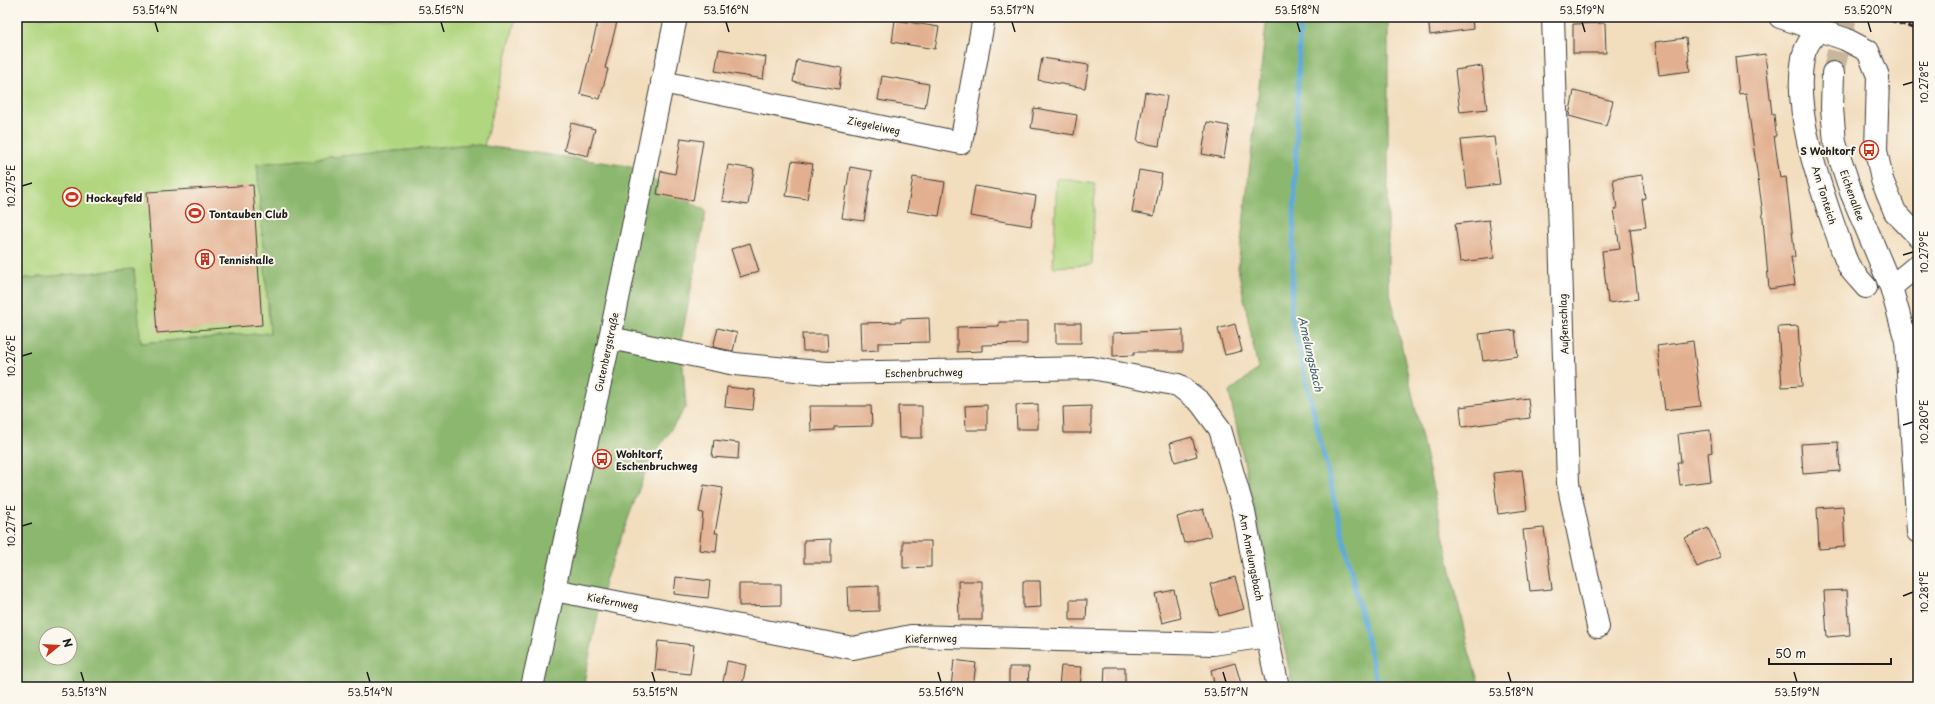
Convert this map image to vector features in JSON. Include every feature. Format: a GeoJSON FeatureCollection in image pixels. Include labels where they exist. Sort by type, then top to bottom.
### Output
{"type":"FeatureCollection","features":[{"type":"Feature","properties":{"kind":"street","name":"Gutenbergstraße"},"geometry":{"type":"LineString","coordinates":[[532,687],[610,338],[676,17]]}},
{"type":"Feature","properties":{"kind":"street","name":"Ziegeleiweg"},"geometry":{"type":"LineString","coordinates":[[662,82],[961,143],[984,17]]}},
{"type":"Feature","properties":{"kind":"street","name":"Außenschlag"},"geometry":{"type":"LineString","coordinates":[[1553,17],[1568,483],[1598,627]]}},
{"type":"Feature","properties":{"kind":"street"},"geometry":{"type":"LineString","coordinates":[[1780,17],[1845,39],[1868,51],[1878,76],[1876,150],[1882,180],[1895,212],[1918,236]]}},
{"type":"Feature","properties":{"kind":"street","name":"Am Tonteich"},"geometry":{"type":"LineString","coordinates":[[1819,29],[1808,44],[1803,56],[1800,78],[1801,105],[1827,205],[1841,245],[1850,268],[1866,287]]}},
{"type":"Feature","properties":{"kind":"street","name":"Eichenallee"},"geometry":{"type":"LineString","coordinates":[[1833,73],[1832,108],[1836,143],[1850,192],[1891,287],[1906,341],[1918,532]]}},
{"type":"Feature","properties":{"kind":"street"},"geometry":{"type":"LineString","coordinates":[[1891,287],[1918,265]]}},
{"type":"Feature","properties":{"kind":"street","name":"Eschenbruchweg"},"geometry":{"type":"LineString","coordinates":[[610,338],[735,364],[827,373],[1092,368],[1178,385],[1200,402],[1220,429]]}},
{"type":"Feature","properties":{"kind":"street","name":"Am Amelungsbach"},"geometry":{"type":"LineString","coordinates":[[1220,429],[1244,512],[1266,636],[1278,687]]}},
{"type":"Feature","properties":{"kind":"street","name":"Kiefernweg"},"geometry":{"type":"LineString","coordinates":[[554,590],[853,648],[911,636],[1213,644],[1266,636]]}},
{"type":"Feature","properties":{"kind":"green space"},"geometry":{"type":"Polygon","coordinates":[[[17,17],[516,17],[484,146],[471,144],[257,164],[270,333],[140,343],[134,269],[17,279],[17,17]]]}},
{"type":"Feature","properties":{"kind":"green space"},"geometry":{"type":"Polygon","coordinates":[[[1267,17],[1388,17],[1388,284],[1468,648],[1480,687],[1293,687],[1229,392],[1258,369],[1238,268],[1267,17]]]}},
{"type":"Feature","properties":{"kind":"green space"},"geometry":{"type":"Polygon","coordinates":[[[471,144],[629,166],[706,211],[681,341],[686,407],[649,462],[605,581],[583,687],[17,687],[17,279],[134,269],[141,343],[270,333],[257,164],[471,144]]]}},
{"type":"Feature","properties":{"kind":"green space"},"geometry":{"type":"Polygon","coordinates":[[[1057,178],[1095,184],[1092,265],[1053,267],[1057,178]]]}},
{"type":"Feature","properties":{"kind":"building"},"geometry":{"type":"Polygon","coordinates":[[[599,17],[617,22],[605,68],[608,69],[600,99],[580,94],[599,17]]]}},
{"type":"Feature","properties":{"kind":"building"},"geometry":{"type":"Polygon","coordinates":[[[1428,17],[1472,17],[1473,29],[1430,35],[1428,17]]]}},
{"type":"Feature","properties":{"kind":"building"},"geometry":{"type":"Polygon","coordinates":[[[895,20],[939,27],[935,49],[892,42],[895,20]]]}},
{"type":"Feature","properties":{"kind":"building"},"geometry":{"type":"Polygon","coordinates":[[[1605,23],[1606,53],[1573,53],[1573,24],[1605,23]]]}},
{"type":"Feature","properties":{"kind":"building"},"geometry":{"type":"Polygon","coordinates":[[[1686,38],[1690,71],[1659,75],[1655,42],[1686,38]]]}},
{"type":"Feature","properties":{"kind":"building"},"geometry":{"type":"Polygon","coordinates":[[[719,49],[766,57],[763,79],[715,71],[719,49]]]}},
{"type":"Feature","properties":{"kind":"building"},"geometry":{"type":"Polygon","coordinates":[[[1765,54],[1772,114],[1774,114],[1776,136],[1774,136],[1780,178],[1786,177],[1795,257],[1791,257],[1795,285],[1769,289],[1762,207],[1746,93],[1739,94],[1735,58],[1765,54]]]}},
{"type":"Feature","properties":{"kind":"building"},"geometry":{"type":"Polygon","coordinates":[[[1042,58],[1089,65],[1085,88],[1038,80],[1042,58]]]}},
{"type":"Feature","properties":{"kind":"building"},"geometry":{"type":"Polygon","coordinates":[[[797,60],[842,68],[839,89],[793,82],[797,60]]]}},
{"type":"Feature","properties":{"kind":"building"},"geometry":{"type":"Polygon","coordinates":[[[1482,66],[1487,109],[1460,112],[1455,70],[1482,66]]]}},
{"type":"Feature","properties":{"kind":"building"},"geometry":{"type":"Polygon","coordinates":[[[882,76],[929,84],[925,108],[878,100],[882,76]]]}},
{"type":"Feature","properties":{"kind":"building"},"geometry":{"type":"Polygon","coordinates":[[[1574,91],[1613,101],[1606,126],[1569,116],[1574,91]]]}},
{"type":"Feature","properties":{"kind":"building"},"geometry":{"type":"Polygon","coordinates":[[[1145,92],[1167,96],[1159,146],[1137,142],[1145,92]]]}},
{"type":"Feature","properties":{"kind":"building"},"geometry":{"type":"Polygon","coordinates":[[[1034,108],[1077,115],[1074,135],[1031,128],[1034,108]]]}},
{"type":"Feature","properties":{"kind":"building"},"geometry":{"type":"Polygon","coordinates":[[[1207,122],[1229,126],[1224,158],[1202,154],[1207,122]]]}},
{"type":"Feature","properties":{"kind":"building"},"geometry":{"type":"Polygon","coordinates":[[[571,123],[595,129],[588,156],[564,150],[571,123]]]}},
{"type":"Feature","properties":{"kind":"building"},"geometry":{"type":"Polygon","coordinates":[[[1494,137],[1500,184],[1467,188],[1461,140],[1494,137]]]}},
{"type":"Feature","properties":{"kind":"building"},"geometry":{"type":"Polygon","coordinates":[[[681,138],[703,141],[693,201],[657,194],[661,171],[675,174],[681,138]]]}},
{"type":"Feature","properties":{"kind":"building"},"geometry":{"type":"Polygon","coordinates":[[[792,161],[813,164],[807,199],[786,196],[792,161]]]}},
{"type":"Feature","properties":{"kind":"building"},"geometry":{"type":"Polygon","coordinates":[[[728,165],[754,169],[748,205],[722,201],[728,165]]]}},
{"type":"Feature","properties":{"kind":"building"},"geometry":{"type":"Polygon","coordinates":[[[850,167],[872,171],[864,221],[842,218],[850,167]]]}},
{"type":"Feature","properties":{"kind":"building"},"geometry":{"type":"Polygon","coordinates":[[[1139,170],[1162,174],[1154,216],[1132,212],[1139,170]]]}},
{"type":"Feature","properties":{"kind":"building"},"geometry":{"type":"Polygon","coordinates":[[[1642,175],[1645,198],[1642,199],[1646,227],[1630,229],[1638,299],[1608,303],[1602,251],[1620,249],[1614,209],[1617,209],[1613,179],[1642,175]]]}},
{"type":"Feature","properties":{"kind":"building"},"geometry":{"type":"Polygon","coordinates":[[[913,177],[945,182],[939,216],[907,211],[913,177]]]}},
{"type":"Feature","properties":{"kind":"building","name":"Tennishalle"},"geometry":{"type":"Polygon","coordinates":[[[253,185],[262,325],[157,333],[147,192],[253,185]]]}},
{"type":"Feature","properties":{"kind":"building"},"geometry":{"type":"Polygon","coordinates":[[[975,186],[1036,196],[1031,226],[970,216],[975,186]]]}},
{"type":"Feature","properties":{"kind":"building"},"geometry":{"type":"Polygon","coordinates":[[[1489,220],[1494,258],[1460,262],[1455,224],[1489,220]]]}},
{"type":"Feature","properties":{"kind":"building"},"geometry":{"type":"Polygon","coordinates":[[[750,243],[759,271],[740,277],[731,249],[750,243]]]}},
{"type":"Feature","properties":{"kind":"building"},"geometry":{"type":"Polygon","coordinates":[[[929,318],[930,342],[878,343],[878,350],[861,351],[860,323],[901,322],[901,319],[929,318]]]}},
{"type":"Feature","properties":{"kind":"building"},"geometry":{"type":"Polygon","coordinates":[[[999,322],[1027,322],[1027,344],[982,345],[982,351],[957,352],[957,327],[999,326],[999,322]]]}},
{"type":"Feature","properties":{"kind":"building"},"geometry":{"type":"Polygon","coordinates":[[[1056,323],[1081,323],[1081,343],[1056,343],[1056,323]]]}},
{"type":"Feature","properties":{"kind":"building"},"geometry":{"type":"Polygon","coordinates":[[[1235,324],[1242,351],[1225,355],[1218,329],[1235,324]]]}},
{"type":"Feature","properties":{"kind":"building"},"geometry":{"type":"Polygon","coordinates":[[[1798,326],[1802,386],[1782,387],[1778,327],[1798,326]]]}},
{"type":"Feature","properties":{"kind":"building"},"geometry":{"type":"Polygon","coordinates":[[[718,328],[737,333],[733,351],[713,347],[718,328]]]}},
{"type":"Feature","properties":{"kind":"building"},"geometry":{"type":"Polygon","coordinates":[[[1183,330],[1183,352],[1134,352],[1134,355],[1113,356],[1113,333],[1183,330]]]}},
{"type":"Feature","properties":{"kind":"building"},"geometry":{"type":"Polygon","coordinates":[[[1515,330],[1518,356],[1483,361],[1479,334],[1515,330]]]}},
{"type":"Feature","properties":{"kind":"building"},"geometry":{"type":"Polygon","coordinates":[[[802,334],[827,334],[828,351],[803,351],[802,334]]]}},
{"type":"Feature","properties":{"kind":"building"},"geometry":{"type":"Polygon","coordinates":[[[1693,341],[1701,406],[1665,410],[1657,346],[1693,341]]]}},
{"type":"Feature","properties":{"kind":"building"},"geometry":{"type":"Polygon","coordinates":[[[727,387],[755,390],[753,410],[725,407],[727,387]]]}},
{"type":"Feature","properties":{"kind":"building"},"geometry":{"type":"Polygon","coordinates":[[[1528,398],[1530,418],[1462,427],[1460,407],[1528,398]]]}},
{"type":"Feature","properties":{"kind":"building"},"geometry":{"type":"Polygon","coordinates":[[[1038,404],[1038,429],[1017,429],[1016,405],[1038,404]]]}},
{"type":"Feature","properties":{"kind":"building"},"geometry":{"type":"Polygon","coordinates":[[[987,405],[987,430],[966,430],[965,406],[987,405]]]}},
{"type":"Feature","properties":{"kind":"building"},"geometry":{"type":"Polygon","coordinates":[[[810,406],[871,406],[872,426],[834,427],[834,430],[811,431],[810,406]]]}},
{"type":"Feature","properties":{"kind":"building"},"geometry":{"type":"Polygon","coordinates":[[[898,406],[922,406],[922,438],[899,438],[898,406]]]}},
{"type":"Feature","properties":{"kind":"building"},"geometry":{"type":"Polygon","coordinates":[[[1091,406],[1091,433],[1064,433],[1063,407],[1091,406]]]}},
{"type":"Feature","properties":{"kind":"building"},"geometry":{"type":"Polygon","coordinates":[[[1710,430],[1712,452],[1708,453],[1711,481],[1680,485],[1677,462],[1681,462],[1678,434],[1710,430]]]}},
{"type":"Feature","properties":{"kind":"building"},"geometry":{"type":"Polygon","coordinates":[[[1192,437],[1197,456],[1175,462],[1170,443],[1192,437]]]}},
{"type":"Feature","properties":{"kind":"building"},"geometry":{"type":"Polygon","coordinates":[[[714,440],[739,443],[738,459],[712,457],[714,440]]]}},
{"type":"Feature","properties":{"kind":"building"},"geometry":{"type":"Polygon","coordinates":[[[1838,442],[1840,471],[1803,474],[1801,444],[1838,442]]]}},
{"type":"Feature","properties":{"kind":"building"},"geometry":{"type":"Polygon","coordinates":[[[1522,470],[1527,510],[1498,514],[1493,473],[1522,470]]]}},
{"type":"Feature","properties":{"kind":"building"},"geometry":{"type":"Polygon","coordinates":[[[704,485],[723,488],[715,533],[718,533],[716,552],[699,550],[703,513],[699,512],[704,485]]]}},
{"type":"Feature","properties":{"kind":"building"},"geometry":{"type":"Polygon","coordinates":[[[1843,506],[1845,547],[1819,549],[1817,508],[1843,506]]]}},
{"type":"Feature","properties":{"kind":"building"},"geometry":{"type":"Polygon","coordinates":[[[1203,509],[1211,536],[1184,543],[1177,517],[1203,509]]]}},
{"type":"Feature","properties":{"kind":"building"},"geometry":{"type":"Polygon","coordinates":[[[1544,528],[1552,589],[1530,591],[1523,530],[1544,528]]]}},
{"type":"Feature","properties":{"kind":"building"},"geometry":{"type":"Polygon","coordinates":[[[1708,528],[1721,557],[1697,567],[1685,538],[1708,528]]]}},
{"type":"Feature","properties":{"kind":"building"},"geometry":{"type":"Polygon","coordinates":[[[831,539],[831,563],[804,563],[804,540],[831,539]]]}},
{"type":"Feature","properties":{"kind":"building"},"geometry":{"type":"Polygon","coordinates":[[[903,541],[931,541],[931,567],[903,568],[903,541]]]}},
{"type":"Feature","properties":{"kind":"building"},"geometry":{"type":"Polygon","coordinates":[[[676,577],[710,581],[708,598],[674,594],[676,577]]]}},
{"type":"Feature","properties":{"kind":"building"},"geometry":{"type":"Polygon","coordinates":[[[1235,577],[1244,609],[1219,616],[1210,584],[1235,577]]]}},
{"type":"Feature","properties":{"kind":"building"},"geometry":{"type":"Polygon","coordinates":[[[958,581],[982,581],[982,620],[959,620],[958,581]]]}},
{"type":"Feature","properties":{"kind":"building"},"geometry":{"type":"Polygon","coordinates":[[[1023,581],[1040,581],[1041,607],[1023,608],[1023,581]]]}},
{"type":"Feature","properties":{"kind":"building"},"geometry":{"type":"Polygon","coordinates":[[[739,584],[781,584],[781,605],[739,606],[739,584]]]}},
{"type":"Feature","properties":{"kind":"building"},"geometry":{"type":"Polygon","coordinates":[[[879,586],[879,611],[849,612],[848,587],[879,586]]]}},
{"type":"Feature","properties":{"kind":"building"},"geometry":{"type":"Polygon","coordinates":[[[1174,590],[1181,618],[1162,623],[1155,594],[1174,590]]]}},
{"type":"Feature","properties":{"kind":"building"},"geometry":{"type":"Polygon","coordinates":[[[1847,590],[1850,635],[1827,637],[1824,591],[1847,590]]]}},
{"type":"Feature","properties":{"kind":"building"},"geometry":{"type":"Polygon","coordinates":[[[1070,600],[1087,600],[1086,620],[1070,620],[1070,600]]]}},
{"type":"Feature","properties":{"kind":"building"},"geometry":{"type":"Polygon","coordinates":[[[658,641],[694,645],[690,674],[655,670],[658,641]]]}},
{"type":"Feature","properties":{"kind":"building"},"geometry":{"type":"Polygon","coordinates":[[[954,660],[976,663],[973,687],[951,687],[954,660]]]}},
{"type":"Feature","properties":{"kind":"building"},"geometry":{"type":"Polygon","coordinates":[[[727,661],[746,665],[742,687],[722,687],[727,661]]]}},
{"type":"Feature","properties":{"kind":"building"},"geometry":{"type":"Polygon","coordinates":[[[1235,663],[1242,687],[1215,687],[1211,670],[1235,663]]]}},
{"type":"Feature","properties":{"kind":"building"},"geometry":{"type":"Polygon","coordinates":[[[1061,666],[1082,667],[1080,687],[1059,687],[1061,666]]]}},
{"type":"Feature","properties":{"kind":"building"},"geometry":{"type":"Polygon","coordinates":[[[1009,667],[1029,667],[1028,687],[1009,687],[1009,667]]]}},
{"type":"Feature","properties":{"kind":"building"},"geometry":{"type":"Polygon","coordinates":[[[1105,667],[1125,667],[1125,687],[1104,687],[1105,667]]]}},
{"type":"Feature","properties":{"kind":"waterway","name":"Amelungsbach"},"geometry":{"type":"LineString","coordinates":[[1300,17],[1291,315],[1378,687]]}},
{"type":"Feature","properties":{"kind":"tunnel"},"geometry":{"type":"LineString","coordinates":[[1833,73],[1846,17]]}},
{"type":"Feature","properties":{"kind":"railway"},"geometry":{"type":"LineString","coordinates":[[1882,17],[1918,30]]}},
{"type":"Feature","properties":{"kind":"railway"},"geometry":{"type":"LineString","coordinates":[[1912,17],[1918,19]]}},
{"type":"Feature","properties":{"kind":"place","name":"S Wohltorf"},"geometry":{"type":"Point","coordinates":[1869,150]}},
{"type":"Feature","properties":{"kind":"place","name":"Hockeyfeld"},"geometry":{"type":"Point","coordinates":[72,197]}},
{"type":"Feature","properties":{"kind":"place","name":"Tontauben Club"},"geometry":{"type":"Point","coordinates":[195,213]}},
{"type":"Feature","properties":{"kind":"place","name":"Tennishalle"},"geometry":{"type":"Point","coordinates":[205,259]}},
{"type":"Feature","properties":{"kind":"place","name":"Wohltorf, Eschenbruchweg"},"geometry":{"type":"Point","coordinates":[602,459]}}]}
